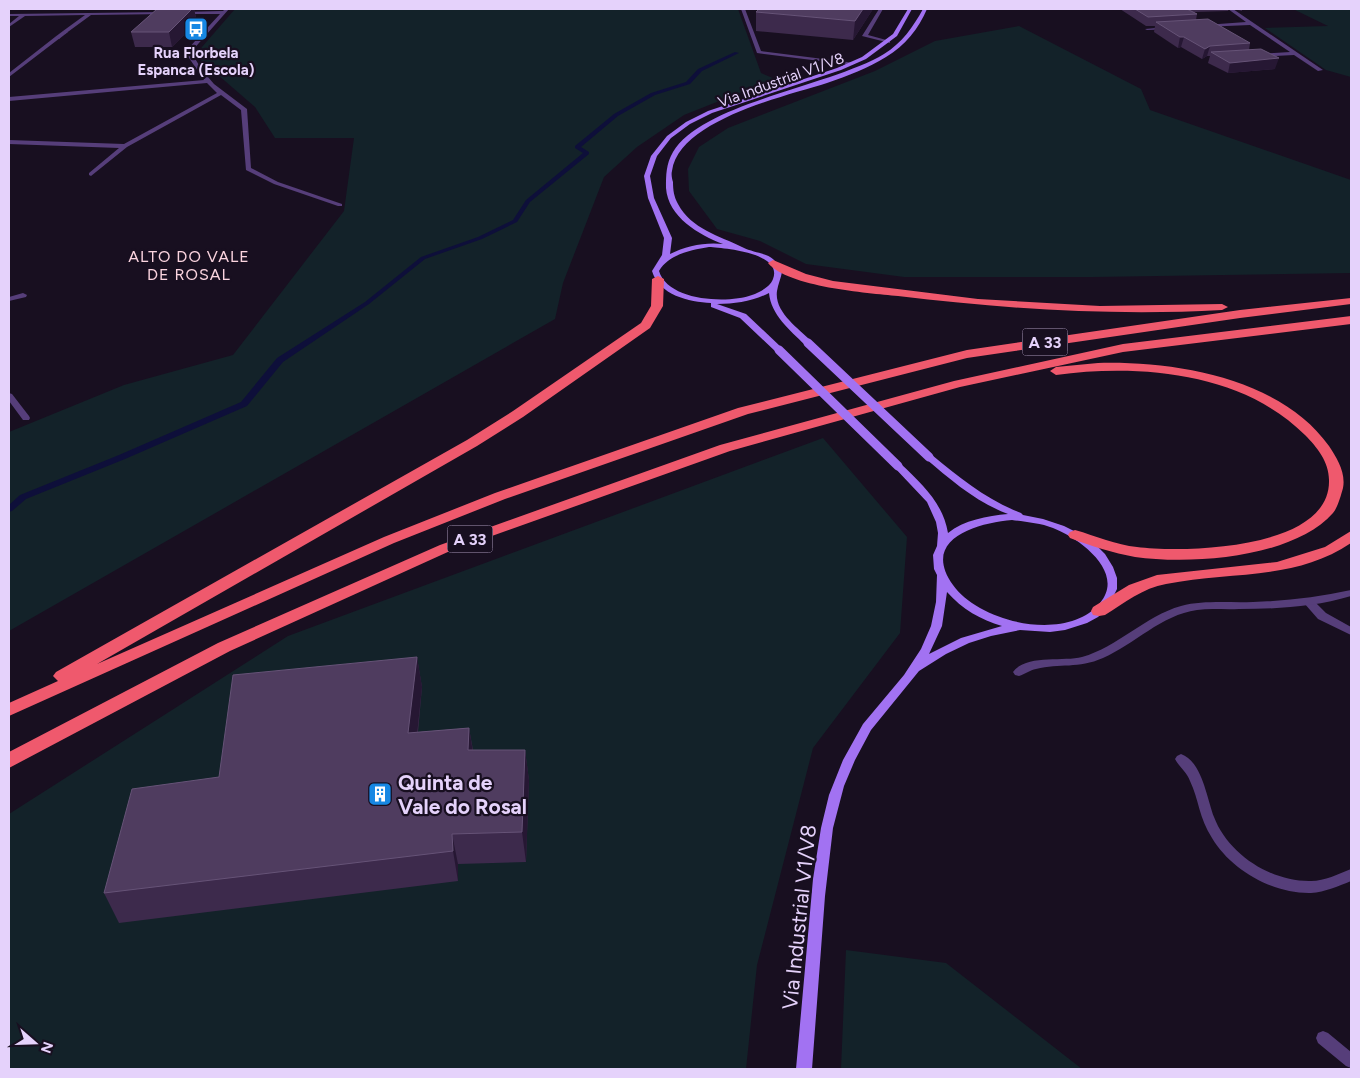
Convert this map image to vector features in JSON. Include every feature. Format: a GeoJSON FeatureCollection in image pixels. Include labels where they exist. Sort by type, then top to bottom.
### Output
{"type":"FeatureCollection","features":[{"type":"Feature","properties":{"kind":"highway"},"geometry":{"type":"LineString","coordinates":[[773,263],[790,273],[803,277],[853,287],[940,299],[1044,308],[1167,310],[1351,300]]}},
{"type":"Feature","properties":{"kind":"highway"},"geometry":{"type":"LineString","coordinates":[[9,708],[380,497],[518,414],[646,324],[658,306],[658,273]]}},
{"type":"Feature","properties":{"kind":"highway","name":"A 33"},"geometry":{"type":"LineString","coordinates":[[9,708],[388,540],[500,496],[743,411],[855,380],[968,354],[1231,315],[1351,300]]}},
{"type":"Feature","properties":{"kind":"highway","name":"A 33"},"geometry":{"type":"LineString","coordinates":[[9,761],[224,647],[445,548],[725,448],[958,384],[1123,348],[1351,320]]}},
{"type":"Feature","properties":{"kind":"highway"},"geometry":{"type":"LineString","coordinates":[[958,384],[1098,367],[1143,368],[1199,376],[1254,395],[1294,417],[1310,430],[1321,444],[1330,457],[1336,472],[1336,488],[1332,502],[1324,516],[1308,528],[1289,538],[1213,552],[1159,554],[1123,550],[1075,535]]}},
{"type":"Feature","properties":{"kind":"highway"},"geometry":{"type":"LineString","coordinates":[[1099,611],[1135,589],[1163,579],[1278,567],[1330,550],[1351,536]]}},
{"type":"Feature","properties":{"kind":"main road","name":"Via Industrial V1/V8"},"geometry":{"type":"LineString","coordinates":[[658,273],[666,254],[668,238],[651,198],[647,176],[654,156],[664,142],[688,123],[710,112],[852,63],[888,42],[900,29],[910,9]]}},
{"type":"Feature","properties":{"kind":"main road","name":"Via Industrial V1/V8"},"geometry":{"type":"LineString","coordinates":[[773,263],[759,253],[715,239],[694,228],[686,220],[668,186],[669,166],[679,148],[696,132],[719,118],[851,72],[882,58],[910,36],[925,9]]}},
{"type":"Feature","properties":{"kind":"main road"},"geometry":{"type":"LineString","coordinates":[[738,247],[709,246],[689,248],[672,255],[658,273],[662,285],[678,295],[702,301],[743,316],[898,466],[935,505],[942,523],[943,535],[939,557],[942,576],[949,587],[972,608],[988,616],[1024,626],[1042,628],[1067,625],[1088,618],[1099,611],[1111,593],[1112,583],[1110,572],[1098,552],[1075,535],[1045,522],[1010,512],[992,503],[971,491],[929,457],[808,343],[776,309],[772,299],[772,290],[778,276],[777,269],[773,263]]}},
{"type":"Feature","properties":{"kind":"main road"},"geometry":{"type":"LineString","coordinates":[[702,301],[728,301],[747,298],[762,293],[775,282]]}},
{"type":"Feature","properties":{"kind":"main road"},"geometry":{"type":"LineString","coordinates":[[941,548],[956,531],[981,520],[1012,517],[1045,522]]}},
{"type":"Feature","properties":{"kind":"main road","name":"Via Industrial V1/V8"},"geometry":{"type":"LineString","coordinates":[[804,1069],[819,874],[824,837],[835,795],[848,762],[867,727],[912,672],[927,648],[938,622],[942,606],[942,576]]}},
{"type":"Feature","properties":{"kind":"main road","name":"Via Industrial V1/V8"},"geometry":{"type":"LineString","coordinates":[[912,672],[947,648],[967,639],[1024,626]]}},
{"type":"Feature","properties":{"kind":"street"},"geometry":{"type":"LineString","coordinates":[[743,9],[759,52],[852,63]]}},
{"type":"Feature","properties":{"kind":"street"},"geometry":{"type":"LineString","coordinates":[[865,35],[881,9]]}},
{"type":"Feature","properties":{"kind":"street"},"geometry":{"type":"LineString","coordinates":[[1230,9],[1320,70]]}},
{"type":"Feature","properties":{"kind":"street"},"geometry":{"type":"LineString","coordinates":[[9,15],[225,10]]}},
{"type":"Feature","properties":{"kind":"street"},"geometry":{"type":"LineString","coordinates":[[225,10],[188,52],[207,81],[219,94],[244,109],[248,169],[276,183],[340,205]]}},
{"type":"Feature","properties":{"kind":"street"},"geometry":{"type":"LineString","coordinates":[[9,73],[90,14]]}},
{"type":"Feature","properties":{"kind":"street"},"geometry":{"type":"LineString","coordinates":[[9,26],[24,15]]}},
{"type":"Feature","properties":{"kind":"street"},"geometry":{"type":"LineString","coordinates":[[1194,26],[1251,23]]}},
{"type":"Feature","properties":{"kind":"street"},"geometry":{"type":"LineString","coordinates":[[1147,29],[1175,27]]}},
{"type":"Feature","properties":{"kind":"street"},"geometry":{"type":"LineString","coordinates":[[857,34],[888,42]]}},
{"type":"Feature","properties":{"kind":"street"},"geometry":{"type":"LineString","coordinates":[[1255,56],[1294,53]]}},
{"type":"Feature","properties":{"kind":"street"},"geometry":{"type":"LineString","coordinates":[[9,99],[207,81]]}},
{"type":"Feature","properties":{"kind":"street"},"geometry":{"type":"LineString","coordinates":[[91,174],[125,146],[219,94]]}},
{"type":"Feature","properties":{"kind":"street"},"geometry":{"type":"LineString","coordinates":[[9,142],[125,146]]}},
{"type":"Feature","properties":{"kind":"street"},"geometry":{"type":"LineString","coordinates":[[9,299],[23,295]]}},
{"type":"Feature","properties":{"kind":"street"},"geometry":{"type":"LineString","coordinates":[[9,396],[26,418]]}},
{"type":"Feature","properties":{"kind":"street"},"geometry":{"type":"LineString","coordinates":[[1019,672],[1027,666],[1064,664],[1085,660],[1129,640],[1167,614],[1196,606],[1309,603],[1351,592]]}},
{"type":"Feature","properties":{"kind":"street"},"geometry":{"type":"LineString","coordinates":[[1309,603],[1322,616],[1351,631]]}},
{"type":"Feature","properties":{"kind":"street"},"geometry":{"type":"LineString","coordinates":[[1181,759],[1196,780],[1210,822],[1223,843],[1241,862],[1264,876],[1288,885],[1312,887],[1351,875]]}},
{"type":"Feature","properties":{"kind":"street"},"geometry":{"type":"LineString","coordinates":[[1322,1038],[1351,1061]]}},
{"type":"Feature","properties":{"kind":"shaded area"},"geometry":{"type":"Polygon","coordinates":[[[235,9],[738,9],[761,73],[775,79],[684,115],[637,147],[604,177],[563,283],[555,319],[9,631],[9,432],[124,385],[233,355],[344,211],[354,138],[275,138],[255,107],[195,55],[235,9]]]}},
{"type":"Feature","properties":{"kind":"shaded area"},"geometry":{"type":"Polygon","coordinates":[[[1293,9],[1351,9],[1351,77],[1326,70],[1265,28],[1328,26],[1293,9]]]}},
{"type":"Feature","properties":{"kind":"shaded area"},"geometry":{"type":"Polygon","coordinates":[[[1019,26],[1141,89],[1150,110],[1351,180],[1351,273],[1093,277],[904,277],[806,264],[760,241],[717,229],[689,191],[688,169],[699,147],[728,128],[875,71],[935,41],[1019,26]]]}},
{"type":"Feature","properties":{"kind":"shaded area"},"geometry":{"type":"Polygon","coordinates":[[[823,438],[907,537],[900,633],[813,748],[757,965],[746,1069],[9,1069],[9,814],[288,636],[823,438]]]}},
{"type":"Feature","properties":{"kind":"shaded area"},"geometry":{"type":"Polygon","coordinates":[[[846,950],[946,963],[1082,1069],[841,1069],[846,950]]]}},
{"type":"Feature","properties":{"kind":"building"},"geometry":{"type":"Polygon","coordinates":[[[157,9],[192,9],[169,32],[131,32],[157,9]]]}},
{"type":"Feature","properties":{"kind":"building"},"geometry":{"type":"Polygon","coordinates":[[[759,9],[863,9],[855,21],[756,12],[759,9]]]}},
{"type":"Feature","properties":{"kind":"building"},"geometry":{"type":"Polygon","coordinates":[[[1135,9],[1187,9],[1197,14],[1148,17],[1135,9]]]}},
{"type":"Feature","properties":{"kind":"building"},"geometry":{"type":"Polygon","coordinates":[[[1208,19],[1250,43],[1210,46],[1205,49],[1184,37],[1180,37],[1156,22],[1208,19]]]}},
{"type":"Feature","properties":{"kind":"building"},"geometry":{"type":"Polygon","coordinates":[[[1261,49],[1279,58],[1230,63],[1211,52],[1261,49]]]}},
{"type":"Feature","properties":{"kind":"building","name":"Quinta de Vale do Rosal"},"geometry":{"type":"Polygon","coordinates":[[[417,657],[408,733],[469,728],[468,750],[525,750],[522,832],[452,834],[453,851],[104,893],[132,789],[219,777],[233,675],[417,657]]]}},
{"type":"Feature","properties":{"kind":"waterway"},"geometry":{"type":"LineString","coordinates":[[9,509],[23,497],[122,457],[244,404],[280,360],[367,303],[423,258],[480,238],[515,221],[528,201],[587,153],[577,147],[616,115],[653,94],[688,83],[700,70],[737,53]]}},
{"type":"Feature","properties":{"kind":"place","name":"Rua Florbela Espanca (Escola)"},"geometry":{"type":"Point","coordinates":[196,29]}},
{"type":"Feature","properties":{"kind":"place","name":"Quinta de Vale do Rosal"},"geometry":{"type":"Point","coordinates":[380,794]}},
{"type":"Feature","properties":{"kind":"district","name":"ALTO DO VALE DE ROSAL"},"geometry":{"type":"Point","coordinates":[189,265]}}]}
